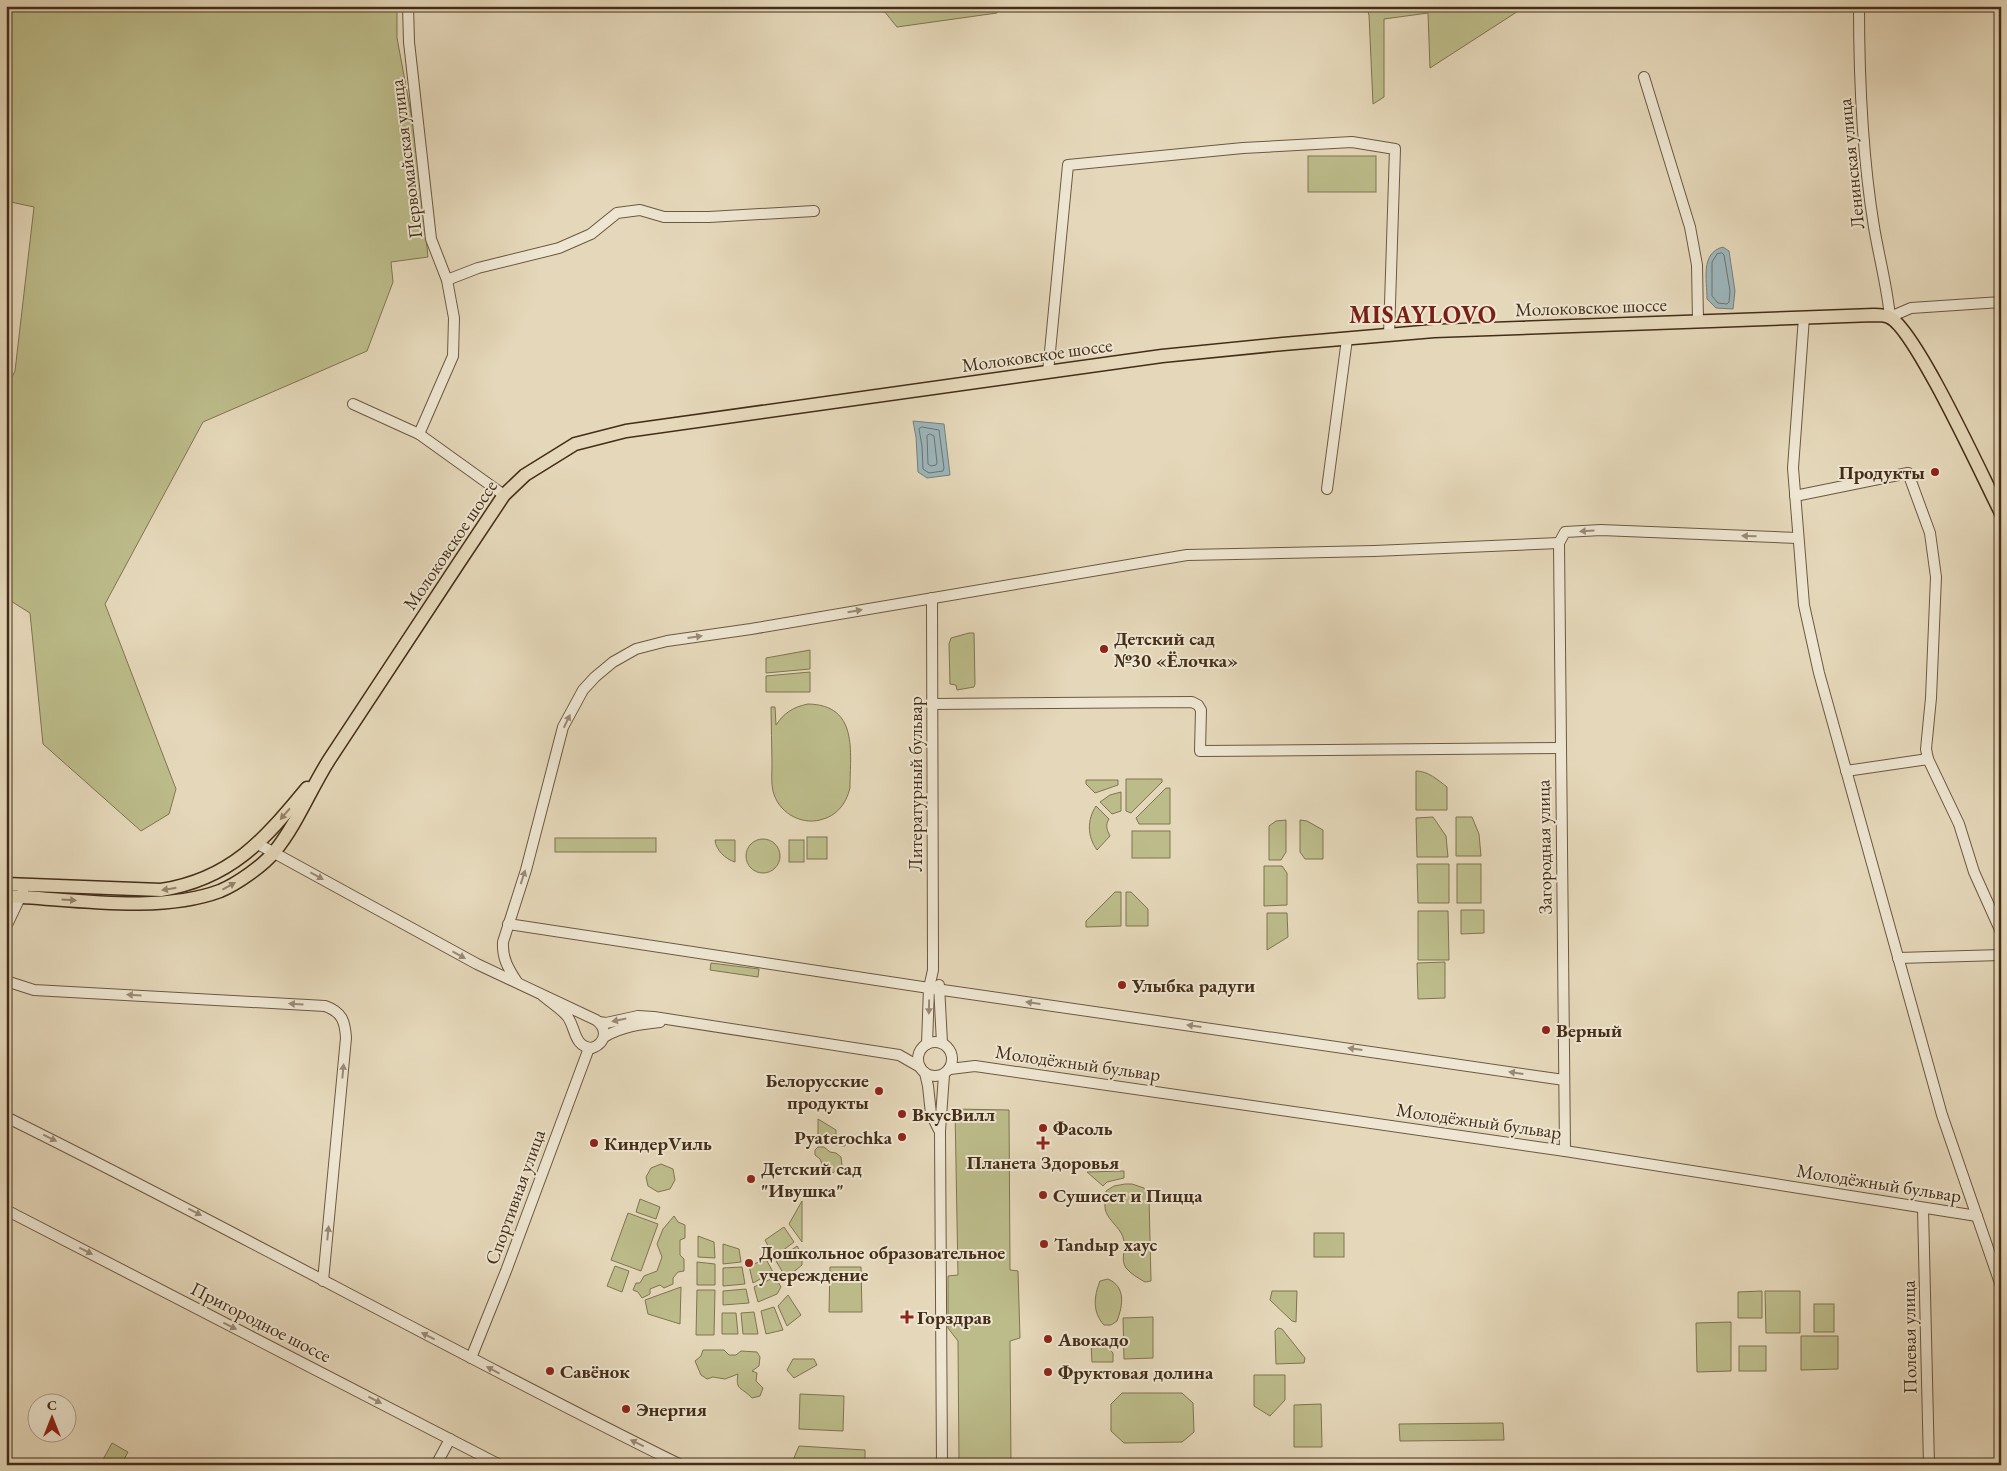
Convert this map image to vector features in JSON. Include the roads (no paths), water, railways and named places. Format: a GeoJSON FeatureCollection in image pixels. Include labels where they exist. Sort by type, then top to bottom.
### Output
{"type":"FeatureCollection","features":[{"type":"Feature","properties":{"kind":"main road","name":"Молоковское шоссе"},"geometry":{"type":"LineString","coordinates":[[22,891],[112,902],[164,903],[180,901],[222,890],[242,879],[274,852],[296,819],[327,763],[504,495],[525,475],[575,444],[626,431],[1162,356],[1434,332],[1804,317],[1874,315],[1890,317]]}},
{"type":"Feature","properties":{"kind":"main road"},"geometry":{"type":"LineString","coordinates":[[1890,317],[1908,336],[1926,364],[2001,513]]}},
{"type":"Feature","properties":{"kind":"main road","name":"Молоковское шоссе"},"geometry":{"type":"LineString","coordinates":[[22,891],[161,890],[186,886],[219,872],[258,844],[284,816],[327,763]]}},
{"type":"Feature","properties":{"kind":"main road"},"geometry":{"type":"LineString","coordinates":[[6,884],[22,891]]}},
{"type":"Feature","properties":{"kind":"main road"},"geometry":{"type":"LineString","coordinates":[[6,896],[22,891]]}},
{"type":"Feature","properties":{"kind":"street","name":"Первомайская улица"},"geometry":{"type":"LineString","coordinates":[[408,6],[409,42],[431,239],[447,280],[454,318],[453,356],[419,434]]}},
{"type":"Feature","properties":{"kind":"street","name":"Ленинская улица"},"geometry":{"type":"LineString","coordinates":[[1859,6],[1861,120],[1874,226],[1887,290],[1890,317]]}},
{"type":"Feature","properties":{"kind":"street"},"geometry":{"type":"LineString","coordinates":[[1644,77],[1690,227],[1697,264],[1698,321]]}},
{"type":"Feature","properties":{"kind":"street"},"geometry":{"type":"LineString","coordinates":[[1048,372],[1068,165],[1243,148],[1352,142],[1395,149],[1389,335]]}},
{"type":"Feature","properties":{"kind":"street"},"geometry":{"type":"LineString","coordinates":[[447,280],[478,268],[559,248],[591,234],[617,213],[640,210],[664,217],[709,217],[814,211]]}},
{"type":"Feature","properties":{"kind":"street"},"geometry":{"type":"LineString","coordinates":[[1890,317],[1911,308],[2001,302]]}},
{"type":"Feature","properties":{"kind":"street"},"geometry":{"type":"LineString","coordinates":[[1804,317],[1793,468],[1804,606],[1819,673],[1942,1115],[2001,1286]]}},
{"type":"Feature","properties":{"kind":"street"},"geometry":{"type":"LineString","coordinates":[[1327,489],[1347,339]]}},
{"type":"Feature","properties":{"kind":"street"},"geometry":{"type":"LineString","coordinates":[[353,404],[419,434],[504,495]]}},
{"type":"Feature","properties":{"kind":"street"},"geometry":{"type":"LineString","coordinates":[[1795,496],[1908,473],[1930,534],[1936,577],[1931,698],[1926,750],[1928,759],[1959,824],[1974,872],[2001,932]]}},
{"type":"Feature","properties":{"kind":"street"},"geometry":{"type":"LineString","coordinates":[[516,982],[506,966],[502,954],[503,942],[526,870],[563,727],[583,690],[612,662],[636,649],[651,644],[751,630],[1187,555],[1374,551],[1559,544],[1565,532],[1601,530],[1798,538]]}},
{"type":"Feature","properties":{"kind":"street","name":"Загородная улица"},"geometry":{"type":"LineString","coordinates":[[1559,544],[1565,1151]]}},
{"type":"Feature","properties":{"kind":"street","name":"Литературный бульвар"},"geometry":{"type":"LineString","coordinates":[[924,1046],[929,988],[933,970],[932,598]]}},
{"type":"Feature","properties":{"kind":"street"},"geometry":{"type":"LineString","coordinates":[[932,704],[1192,702],[1198,705],[1201,710],[1200,751],[1561,748]]}},
{"type":"Feature","properties":{"kind":"street"},"geometry":{"type":"LineString","coordinates":[[1846,771],[1928,759]]}},
{"type":"Feature","properties":{"kind":"street"},"geometry":{"type":"LineString","coordinates":[[258,844],[477,964],[596,1021],[604,1031],[604,1037]]}},
{"type":"Feature","properties":{"kind":"street"},"geometry":{"type":"LineString","coordinates":[[6,927],[22,891]]}},
{"type":"Feature","properties":{"kind":"street"},"geometry":{"type":"LineString","coordinates":[[6,922],[6,927]]}},
{"type":"Feature","properties":{"kind":"street"},"geometry":{"type":"LineString","coordinates":[[508,924],[929,988],[1564,1080]]}},
{"type":"Feature","properties":{"kind":"street"},"geometry":{"type":"LineString","coordinates":[[1898,958],[2001,955]]}},
{"type":"Feature","properties":{"kind":"street","name":"Литературный бульвар"},"geometry":{"type":"LineString","coordinates":[[933,970],[940,989],[942,1043]]}},
{"type":"Feature","properties":{"kind":"street"},"geometry":{"type":"LineString","coordinates":[[6,981],[34,990]]}},
{"type":"Feature","properties":{"kind":"street"},"geometry":{"type":"LineString","coordinates":[[6,988],[325,1006],[335,1009],[342,1015],[346,1038],[323,1282]]}},
{"type":"Feature","properties":{"kind":"street"},"geometry":{"type":"LineString","coordinates":[[542,995],[566,1016],[576,1031],[578,1041],[582,1046],[589,1048],[598,1045],[604,1037],[614,1031],[632,1026],[673,1020]]}},
{"type":"Feature","properties":{"kind":"street"},"geometry":{"type":"LineString","coordinates":[[576,1031],[578,1025],[583,1020],[606,1023],[638,1016],[898,1055],[932,1076],[947,1072]]}},
{"type":"Feature","properties":{"kind":"street"},"geometry":{"type":"LineString","coordinates":[[898,1055],[934,1042],[942,1043],[952,1054],[953,1062],[947,1072],[940,1131],[942,1465]]}},
{"type":"Feature","properties":{"kind":"street"},"geometry":{"type":"LineString","coordinates":[[924,1046],[918,1060],[928,1086],[931,1114],[940,1131]]}},
{"type":"Feature","properties":{"kind":"street","name":"Спортивная улица"},"geometry":{"type":"LineString","coordinates":[[471,1358],[506,1272],[589,1048]]}},
{"type":"Feature","properties":{"kind":"street","name":"Молодёжный бульвар"},"geometry":{"type":"LineString","coordinates":[[952,1054],[975,1066],[1565,1151],[1977,1216]]}},
{"type":"Feature","properties":{"kind":"street","name":"Молодёжный бульвар"},"geometry":{"type":"LineString","coordinates":[[947,1072],[975,1066]]}},
{"type":"Feature","properties":{"kind":"street"},"geometry":{"type":"LineString","coordinates":[[6,1117],[234,1232],[323,1282],[681,1465]]}},
{"type":"Feature","properties":{"kind":"street","name":"Полевая улица"},"geometry":{"type":"LineString","coordinates":[[1923,1208],[1929,1465]]}},
{"type":"Feature","properties":{"kind":"street","name":"Пригородное шоссе"},"geometry":{"type":"LineString","coordinates":[[6,1210],[500,1465]]}},
{"type":"Feature","properties":{"kind":"street"},"geometry":{"type":"LineString","coordinates":[[436,1465],[450,1439]]}},
{"type":"Feature","properties":{"kind":"water"},"geometry":{"type":"Polygon","coordinates":[[[1723,247],[1729,251],[1735,291],[1733,309],[1716,308],[1707,299],[1706,268],[1708,261],[1716,250],[1723,247]]]}},
{"type":"Feature","properties":{"kind":"water"},"geometry":{"type":"Polygon","coordinates":[[[913,421],[944,424],[950,475],[927,478],[918,472],[913,421]]]}},
{"type":"Feature","properties":{"kind":"place","name":"Продукты"},"geometry":{"type":"Point","coordinates":[1935,472]}},
{"type":"Feature","properties":{"kind":"place","name":"Детский сад №30 «Ёлочка»"},"geometry":{"type":"Point","coordinates":[1104,649]}},
{"type":"Feature","properties":{"kind":"place","name":"Улыбка радуги"},"geometry":{"type":"Point","coordinates":[1122,985]}},
{"type":"Feature","properties":{"kind":"place","name":"Верный"},"geometry":{"type":"Point","coordinates":[1546,1030]}},
{"type":"Feature","properties":{"kind":"place","name":"Белорусские продукты"},"geometry":{"type":"Point","coordinates":[879,1091]}},
{"type":"Feature","properties":{"kind":"place","name":"ВкусВилл"},"geometry":{"type":"Point","coordinates":[902,1114]}},
{"type":"Feature","properties":{"kind":"place","name":"Фасоль"},"geometry":{"type":"Point","coordinates":[1043,1128]}},
{"type":"Feature","properties":{"kind":"place","name":"Pyaterochka"},"geometry":{"type":"Point","coordinates":[902,1137]}},
{"type":"Feature","properties":{"kind":"place","name":"КиндерVиль"},"geometry":{"type":"Point","coordinates":[594,1143]}},
{"type":"Feature","properties":{"kind":"place","name":"Планета Здоровья"},"geometry":{"type":"Point","coordinates":[1043,1143]}},
{"type":"Feature","properties":{"kind":"place","name":"Детский сад \"Ивушка\""},"geometry":{"type":"Point","coordinates":[751,1179]}},
{"type":"Feature","properties":{"kind":"place","name":"Сушисет и Пицца"},"geometry":{"type":"Point","coordinates":[1043,1195]}},
{"type":"Feature","properties":{"kind":"place","name":"Tandыр хаус"},"geometry":{"type":"Point","coordinates":[1044,1244]}},
{"type":"Feature","properties":{"kind":"place","name":"Дошкольное образовательное учереждение"},"geometry":{"type":"Point","coordinates":[749,1263]}},
{"type":"Feature","properties":{"kind":"place","name":"Горздрав"},"geometry":{"type":"Point","coordinates":[907,1317]}},
{"type":"Feature","properties":{"kind":"place","name":"Авокадо"},"geometry":{"type":"Point","coordinates":[1048,1339]}},
{"type":"Feature","properties":{"kind":"place","name":"Савёнок"},"geometry":{"type":"Point","coordinates":[550,1371]}},
{"type":"Feature","properties":{"kind":"place","name":"Фруктовая долина"},"geometry":{"type":"Point","coordinates":[1048,1372]}},
{"type":"Feature","properties":{"kind":"place","name":"Энергия"},"geometry":{"type":"Point","coordinates":[626,1409]}},
{"type":"Feature","properties":{"kind":"district","name":"MISAYLOVO"},"geometry":{"type":"Point","coordinates":[1423,314]}}]}
